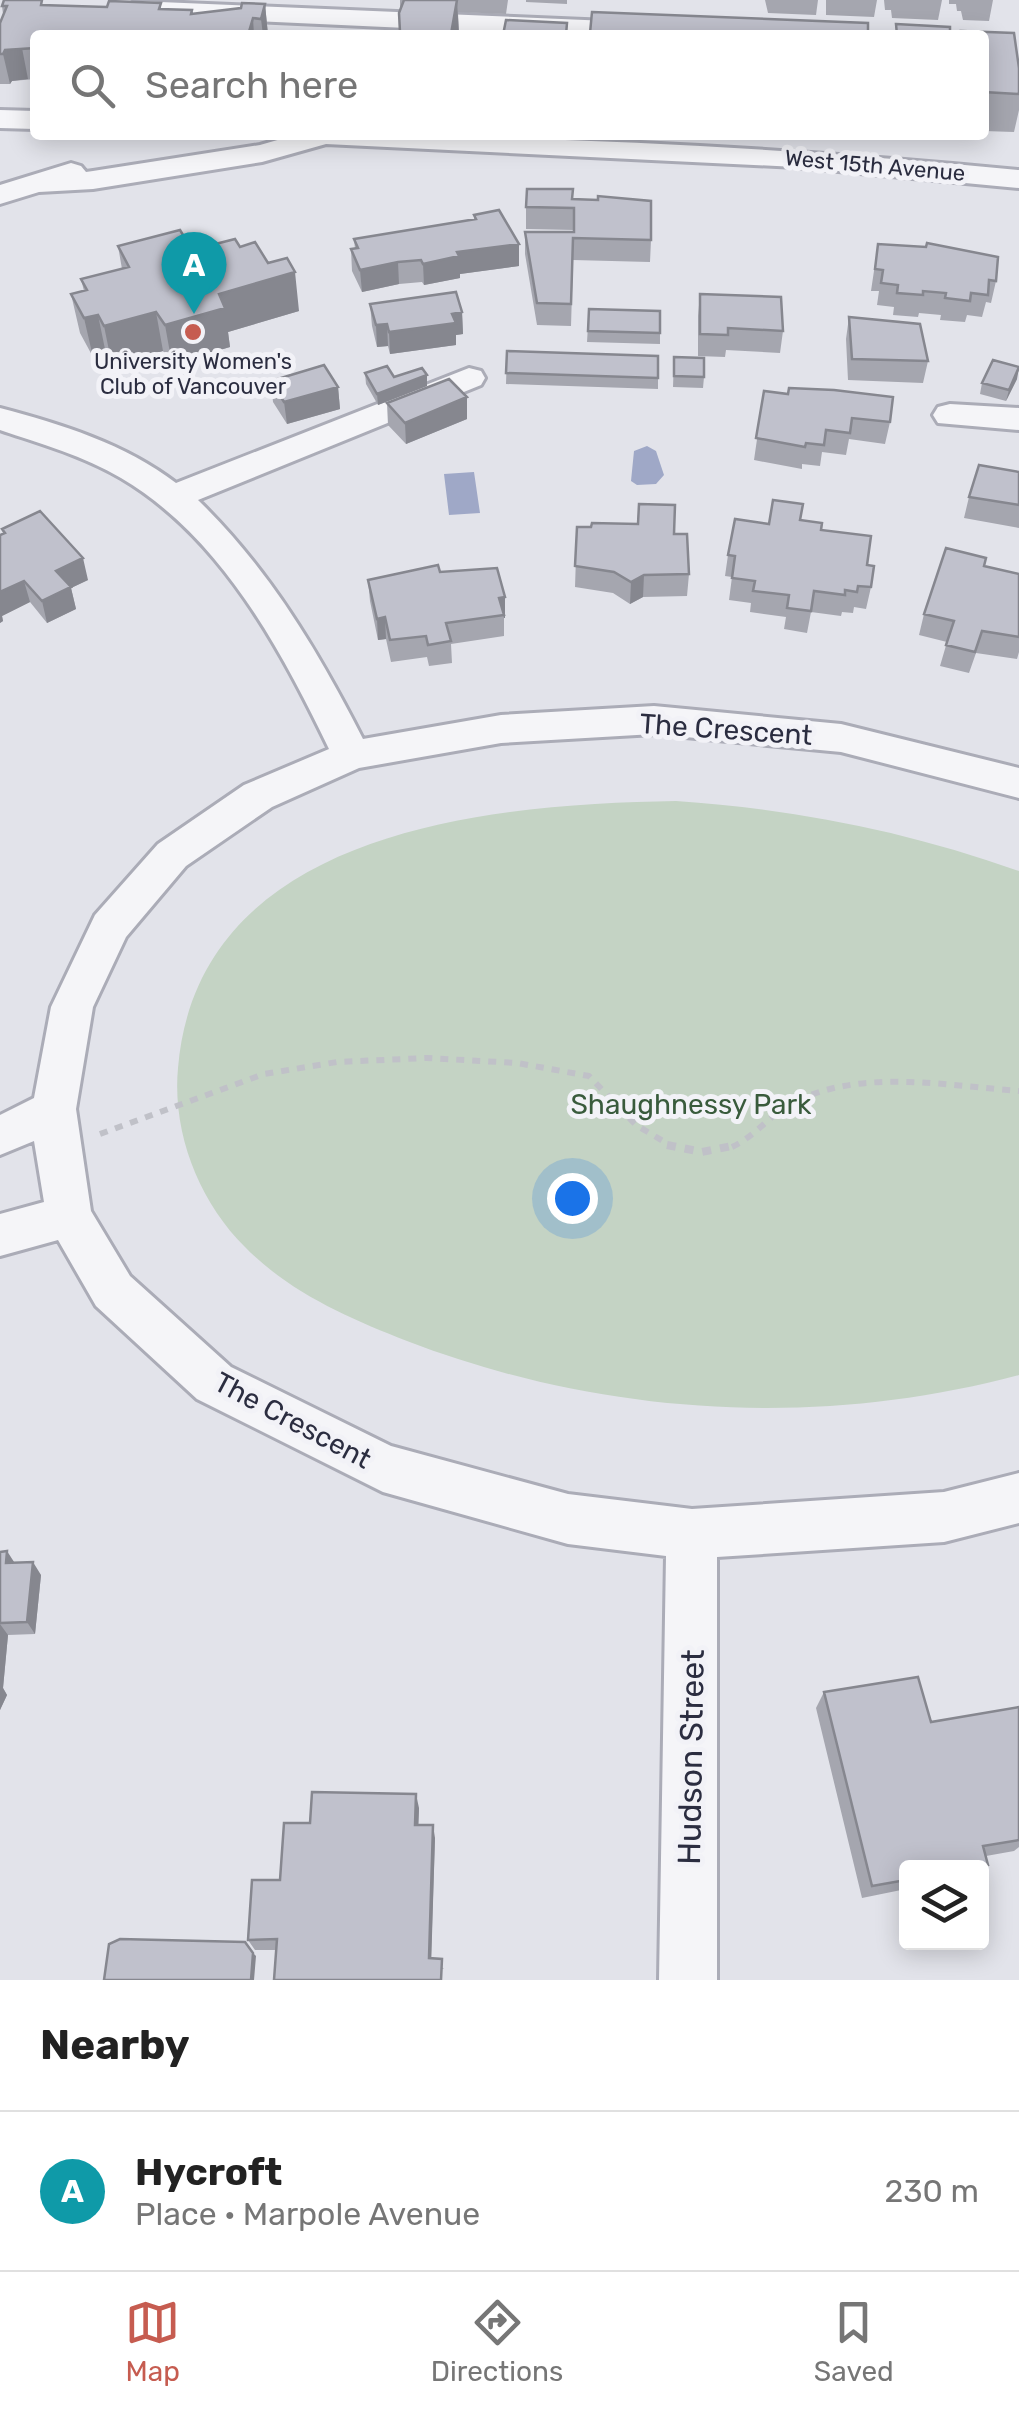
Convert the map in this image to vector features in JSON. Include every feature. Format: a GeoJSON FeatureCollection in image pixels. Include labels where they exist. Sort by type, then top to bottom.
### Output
{"type":"FeatureCollection","features":[{"type":"Feature","properties":{"kind":"street"},"geometry":{"type":"LineString","coordinates":[[113,8],[349,24],[568,30]]}},
{"type":"Feature","properties":{"kind":"street"},"geometry":{"type":"LineString","coordinates":[[0,119],[30,120]]}},
{"type":"Feature","properties":{"kind":"street"},"geometry":{"type":"LineString","coordinates":[[0,195],[44,184],[87,166],[209,140]]}},
{"type":"Feature","properties":{"kind":"street","name":"West 15th Avenue"},"geometry":{"type":"LineString","coordinates":[[44,184],[94,180],[302,140]]}},
{"type":"Feature","properties":{"kind":"street","name":"West 15th Avenue"},"geometry":{"type":"LineString","coordinates":[[475,140],[796,158],[1019,179]]}},
{"type":"Feature","properties":{"kind":"street"},"geometry":{"type":"LineString","coordinates":[[171,498],[469,378]]}},
{"type":"Feature","properties":{"kind":"street"},"geometry":{"type":"LineString","coordinates":[[950,415],[1019,418]]}},
{"type":"Feature","properties":{"kind":"street"},"geometry":{"type":"LineString","coordinates":[[0,419],[82,446],[147,478],[213,536],[260,591],[352,755]]}},
{"type":"Feature","properties":{"kind":"street","name":"The Crescent"},"geometry":{"type":"LineString","coordinates":[[1019,783],[841,738],[654,720],[501,729],[352,755],[258,796],[172,855],[110,927],[72,1008],[55,1130],[69,1216],[113,1291],[214,1383],[383,1468],[568,1519],[692,1534],[944,1517],[1019,1498]]}},
{"type":"Feature","properties":{"kind":"street"},"geometry":{"type":"LineString","coordinates":[[0,1136],[55,1130]]}},
{"type":"Feature","properties":{"kind":"street"},"geometry":{"type":"LineString","coordinates":[[0,1235],[69,1216]]}},
{"type":"Feature","properties":{"kind":"street","name":"Hudson Street"},"geometry":{"type":"LineString","coordinates":[[688,1980],[692,1534]]}},
{"type":"Feature","properties":{"kind":"path"},"geometry":{"type":"LineString","coordinates":[[55,1130],[270,1072],[368,1060],[529,1061],[595,1077],[629,1121],[662,1147],[718,1151],[758,1135],[796,1100],[850,1084],[1019,1091]]}},
{"type":"Feature","properties":{"kind":"green space","name":"Shaughnessy Park"},"geometry":{"type":"Polygon","coordinates":[[[676,801],[850,824],[934,844],[1019,871],[1019,1375],[943,1392],[866,1403],[788,1408],[633,1399],[556,1386],[407,1341],[320,1302],[262,1263],[214,1209],[184,1141],[179,1117],[178,1068],[198,988],[238,926],[295,879],[365,846],[442,824],[523,810],[676,801]]]}},
{"type":"Feature","properties":{"kind":"water"},"geometry":{"type":"Polygon","coordinates":[[[647,446],[656,451],[664,475],[656,484],[637,485],[631,481],[634,451],[647,446]]]}},
{"type":"Feature","properties":{"kind":"water"},"geometry":{"type":"Polygon","coordinates":[[[474,472],[480,513],[449,515],[444,474],[474,472]]]}},
{"type":"Feature","properties":{"kind":"building"},"geometry":{"type":"Polygon","coordinates":[[[4,0],[107,7],[109,1],[161,3],[159,9],[192,10],[191,14],[241,8],[242,3],[265,4],[261,19],[253,18],[249,30],[30,30],[30,48],[5,50],[0,54],[0,23],[7,6],[2,6],[4,0]]]}},
{"type":"Feature","properties":{"kind":"building"},"geometry":{"type":"Polygon","coordinates":[[[404,0],[457,0],[452,30],[400,30],[399,13],[404,0]]]}},
{"type":"Feature","properties":{"kind":"building"},"geometry":{"type":"Polygon","coordinates":[[[592,12],[868,23],[868,30],[590,30],[592,12]]]}},
{"type":"Feature","properties":{"kind":"building"},"geometry":{"type":"Polygon","coordinates":[[[506,20],[567,23],[566,30],[504,30],[506,20]]]}},
{"type":"Feature","properties":{"kind":"building"},"geometry":{"type":"Polygon","coordinates":[[[896,24],[950,27],[950,30],[897,30],[896,24]]]}},
{"type":"Feature","properties":{"kind":"building"},"geometry":{"type":"Polygon","coordinates":[[[989,32],[1014,33],[1019,94],[989,92],[989,32]]]}},
{"type":"Feature","properties":{"kind":"building"},"geometry":{"type":"Polygon","coordinates":[[[527,189],[573,189],[572,199],[598,200],[598,196],[651,201],[651,240],[573,238],[571,304],[537,303],[525,232],[574,232],[574,208],[526,207],[527,189]]]}},
{"type":"Feature","properties":{"kind":"building"},"geometry":{"type":"Polygon","coordinates":[[[499,210],[519,244],[457,252],[459,256],[423,264],[421,260],[398,262],[360,270],[351,249],[358,248],[354,239],[476,219],[474,215],[499,210]]]}},
{"type":"Feature","properties":{"kind":"building"},"geometry":{"type":"Polygon","coordinates":[[[180,230],[192,250],[235,239],[240,247],[255,242],[268,263],[287,258],[295,272],[219,294],[225,308],[165,325],[156,312],[104,326],[98,315],[84,318],[71,294],[87,290],[81,279],[129,267],[118,246],[180,230]]]}},
{"type":"Feature","properties":{"kind":"building"},"geometry":{"type":"Polygon","coordinates":[[[927,243],[998,257],[996,281],[989,280],[988,295],[971,293],[970,301],[945,298],[946,293],[897,293],[898,285],[881,283],[883,270],[875,269],[878,244],[926,247],[927,243]]]}},
{"type":"Feature","properties":{"kind":"building"},"geometry":{"type":"Polygon","coordinates":[[[456,292],[462,312],[452,314],[456,323],[389,332],[387,324],[376,325],[370,304],[456,292]]]}},
{"type":"Feature","properties":{"kind":"building"},"geometry":{"type":"Polygon","coordinates":[[[700,294],[781,297],[783,331],[728,328],[728,335],[700,334],[700,294]]]}},
{"type":"Feature","properties":{"kind":"building"},"geometry":{"type":"Polygon","coordinates":[[[589,309],[660,311],[660,333],[588,331],[589,309]]]}},
{"type":"Feature","properties":{"kind":"building"},"geometry":{"type":"Polygon","coordinates":[[[849,317],[920,324],[928,361],[852,359],[849,317]]]}},
{"type":"Feature","properties":{"kind":"building"},"geometry":{"type":"Polygon","coordinates":[[[507,351],[658,356],[658,378],[506,373],[507,351]]]}},
{"type":"Feature","properties":{"kind":"building"},"geometry":{"type":"Polygon","coordinates":[[[674,357],[704,358],[704,377],[674,376],[674,357]]]}},
{"type":"Feature","properties":{"kind":"building"},"geometry":{"type":"Polygon","coordinates":[[[993,360],[1019,367],[1009,390],[982,383],[993,360]]]}},
{"type":"Feature","properties":{"kind":"building"},"geometry":{"type":"Polygon","coordinates":[[[324,365],[338,387],[284,402],[271,381],[324,365]]]}},
{"type":"Feature","properties":{"kind":"building"},"geometry":{"type":"Polygon","coordinates":[[[387,366],[394,377],[422,368],[427,375],[377,394],[365,373],[387,366]]]}},
{"type":"Feature","properties":{"kind":"building"},"geometry":{"type":"Polygon","coordinates":[[[449,379],[467,397],[405,423],[387,403],[449,379]]]}},
{"type":"Feature","properties":{"kind":"building"},"geometry":{"type":"Polygon","coordinates":[[[789,388],[893,397],[890,422],[852,418],[850,433],[826,430],[824,445],[806,443],[805,447],[756,438],[764,391],[788,394],[789,388]]]}},
{"type":"Feature","properties":{"kind":"building"},"geometry":{"type":"Polygon","coordinates":[[[979,465],[1019,472],[1019,505],[969,497],[979,465]]]}},
{"type":"Feature","properties":{"kind":"building"},"geometry":{"type":"Polygon","coordinates":[[[773,500],[803,504],[800,520],[822,523],[821,530],[871,536],[867,565],[874,566],[871,587],[858,586],[857,592],[845,590],[845,595],[814,591],[811,611],[787,608],[789,595],[753,591],[755,581],[732,578],[735,556],[728,555],[735,519],[769,524],[773,500]]]}},
{"type":"Feature","properties":{"kind":"building"},"geometry":{"type":"Polygon","coordinates":[[[639,504],[675,505],[674,534],[687,534],[689,574],[644,575],[631,582],[614,572],[575,566],[577,527],[591,527],[592,523],[638,524],[639,504]]]}},
{"type":"Feature","properties":{"kind":"building"},"geometry":{"type":"Polygon","coordinates":[[[40,511],[83,558],[56,571],[71,587],[42,601],[24,581],[0,592],[0,535],[5,533],[2,529],[40,511]]]}},
{"type":"Feature","properties":{"kind":"building"},"geometry":{"type":"Polygon","coordinates":[[[946,548],[986,558],[984,566],[1019,574],[1019,637],[982,631],[975,652],[946,645],[954,621],[924,614],[946,548]]]}},
{"type":"Feature","properties":{"kind":"building"},"geometry":{"type":"Polygon","coordinates":[[[438,565],[440,572],[497,568],[505,597],[499,598],[504,615],[446,623],[451,641],[428,645],[426,636],[390,640],[385,617],[377,619],[368,580],[438,565]]]}},
{"type":"Feature","properties":{"kind":"building"},"geometry":{"type":"Polygon","coordinates":[[[7,1551],[6,1563],[33,1562],[27,1622],[0,1623],[0,1552],[7,1551]]]}},
{"type":"Feature","properties":{"kind":"building"},"geometry":{"type":"Polygon","coordinates":[[[918,1677],[931,1722],[1019,1707],[1019,1840],[983,1846],[987,1860],[899,1860],[899,1881],[872,1886],[824,1692],[918,1677]]]}},
{"type":"Feature","properties":{"kind":"building"},"geometry":{"type":"Polygon","coordinates":[[[312,1792],[416,1794],[415,1825],[433,1825],[429,1958],[442,1959],[441,1980],[274,1980],[277,1939],[248,1940],[252,1880],[280,1880],[284,1823],[310,1823],[312,1792]]]}},
{"type":"Feature","properties":{"kind":"building"},"geometry":{"type":"Polygon","coordinates":[[[120,1939],[245,1942],[253,1953],[251,1980],[104,1980],[109,1944],[120,1939]]]}},
{"type":"Feature","properties":{"kind":"place","name":"Hycroft"},"geometry":{"type":"Point","coordinates":[194,314]}},
{"type":"Feature","properties":{"kind":"place","name":"University Women's Club of Vancouver"},"geometry":{"type":"Point","coordinates":[193,332]}}]}
